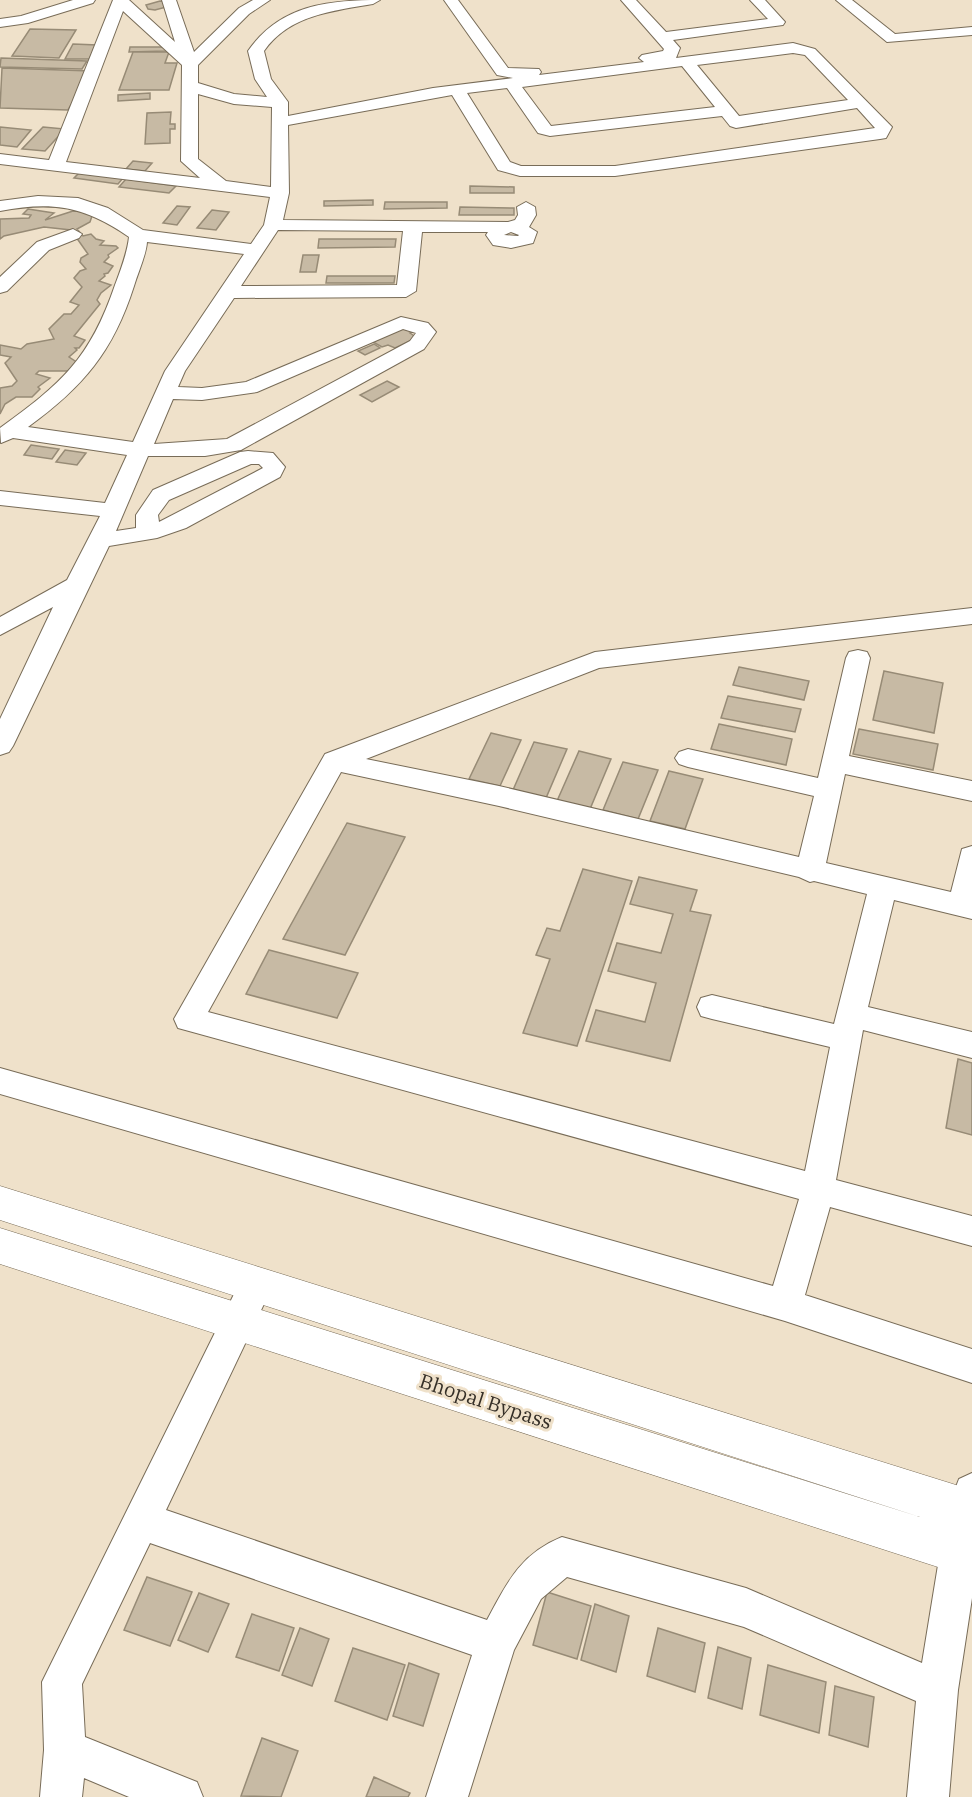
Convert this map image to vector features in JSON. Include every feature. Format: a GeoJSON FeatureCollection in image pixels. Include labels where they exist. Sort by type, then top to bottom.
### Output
{"type":"FeatureCollection","features":[{"type":"Feature","properties":{"kind":"main road"},"geometry":{"type":"LineString","coordinates":[[0,1203],[256,1285],[970,1505]]}},
{"type":"Feature","properties":{"kind":"main road","name":"Bhopal Bypass"},"geometry":{"type":"LineString","coordinates":[[0,1246],[966,1554]]}},
{"type":"Feature","properties":{"kind":"street"},"geometry":{"type":"LineString","coordinates":[[0,23],[23,20],[88,0]]}},
{"type":"Feature","properties":{"kind":"street"},"geometry":{"type":"LineString","coordinates":[[56,166],[120,0],[190,64]]}},
{"type":"Feature","properties":{"kind":"street"},"geometry":{"type":"LineString","coordinates":[[169,0],[190,64],[189,161],[221,186]]}},
{"type":"Feature","properties":{"kind":"street"},"geometry":{"type":"LineString","coordinates":[[190,64],[244,11],[263,0]]}},
{"type":"Feature","properties":{"kind":"street"},"geometry":{"type":"LineString","coordinates":[[0,746],[76,585],[114,511],[175,371],[254,250],[273,225],[280,193],[280,102],[263,79],[256,51],[262,39],[286,21],[322,9],[373,0]]}},
{"type":"Feature","properties":{"kind":"street"},"geometry":{"type":"LineString","coordinates":[[456,0],[503,72],[509,74],[670,55],[672,48],[628,0]]}},
{"type":"Feature","properties":{"kind":"street"},"geometry":{"type":"LineString","coordinates":[[663,37],[777,22],[778,20],[757,0]]}},
{"type":"Feature","properties":{"kind":"street"},"geometry":{"type":"LineString","coordinates":[[843,0],[887,38],[898,39],[972,31]]}},
{"type":"Feature","properties":{"kind":"street"},"geometry":{"type":"LineString","coordinates":[[280,122],[457,90],[802,48],[810,52],[884,127],[880,134],[593,173],[511,170],[504,166],[457,90]]}},
{"type":"Feature","properties":{"kind":"street"},"geometry":{"type":"LineString","coordinates":[[686,61],[757,151]]}},
{"type":"Feature","properties":{"kind":"street"},"geometry":{"type":"LineString","coordinates":[[510,83],[544,129],[550,131],[860,103]]}},
{"type":"Feature","properties":{"kind":"street"},"geometry":{"type":"LineString","coordinates":[[191,86],[221,98],[247,102],[280,102]]}},
{"type":"Feature","properties":{"kind":"street"},"geometry":{"type":"LineString","coordinates":[[0,159],[280,193]]}},
{"type":"Feature","properties":{"kind":"street"},"geometry":{"type":"LineString","coordinates":[[0,206],[62,201],[100,211],[138,235],[254,250]]}},
{"type":"Feature","properties":{"kind":"street"},"geometry":{"type":"LineString","coordinates":[[273,225],[512,227],[524,222],[526,207]]}},
{"type":"Feature","properties":{"kind":"street"},"geometry":{"type":"LineString","coordinates":[[0,287],[43,246],[114,220]]}},
{"type":"Feature","properties":{"kind":"street"},"geometry":{"type":"LineString","coordinates":[[227,291],[406,291],[413,227]]}},
{"type":"Feature","properties":{"kind":"street"},"geometry":{"type":"LineString","coordinates":[[5,434],[49,402],[84,368],[102,342],[137,248],[138,235]]}},
{"type":"Feature","properties":{"kind":"street"},"geometry":{"type":"LineString","coordinates":[[5,434],[141,451],[212,449],[233,445],[417,345],[426,332],[411,323],[391,325],[250,388],[202,394],[166,393]]}},
{"type":"Feature","properties":{"kind":"street"},"geometry":{"type":"LineString","coordinates":[[100,541],[148,532],[178,523],[272,472],[274,467],[265,458],[248,457],[161,495],[147,515],[148,532]]}},
{"type":"Feature","properties":{"kind":"street"},"geometry":{"type":"LineString","coordinates":[[0,498],[114,511]]}},
{"type":"Feature","properties":{"kind":"street"},"geometry":{"type":"LineString","coordinates":[[0,627],[76,585]]}},
{"type":"Feature","properties":{"kind":"street"},"geometry":{"type":"LineString","coordinates":[[972,616],[595,660],[334,761],[189,1019],[972,1231]]}},
{"type":"Feature","properties":{"kind":"street"},"geometry":{"type":"LineString","coordinates":[[810,872],[858,658]]}},
{"type":"Feature","properties":{"kind":"street"},"geometry":{"type":"LineString","coordinates":[[688,758],[829,790]]}},
{"type":"Feature","properties":{"kind":"street"},"geometry":{"type":"LineString","coordinates":[[334,761],[499,796],[810,872],[883,885],[967,907],[972,856]]}},
{"type":"Feature","properties":{"kind":"street"},"geometry":{"type":"LineString","coordinates":[[836,763],[972,791]]}},
{"type":"Feature","properties":{"kind":"street"},"geometry":{"type":"LineString","coordinates":[[785,1305],[818,1190],[849,1027],[883,885]]}},
{"type":"Feature","properties":{"kind":"street"},"geometry":{"type":"LineString","coordinates":[[712,1007],[972,1045]]}},
{"type":"Feature","properties":{"kind":"street"},"geometry":{"type":"LineString","coordinates":[[0,1082],[785,1305],[972,1366]]}},
{"type":"Feature","properties":{"kind":"street"},"geometry":{"type":"LineString","coordinates":[[61,1797],[65,1750],[62,1682],[256,1285]]}},
{"type":"Feature","properties":{"kind":"street"},"geometry":{"type":"LineString","coordinates":[[928,1797],[938,1690],[966,1554],[970,1505]]}},
{"type":"Feature","properties":{"kind":"street"},"geometry":{"type":"LineString","coordinates":[[140,1520],[496,1643]]}},
{"type":"Feature","properties":{"kind":"street"},"geometry":{"type":"LineString","coordinates":[[447,1797],[496,1643],[527,1586],[562,1556],[746,1608],[938,1690]]}},
{"type":"Feature","properties":{"kind":"street"},"geometry":{"type":"LineString","coordinates":[[65,1750],[182,1797]]}},
{"type":"Feature","properties":{"kind":"building"},"geometry":{"type":"Polygon","coordinates":[[[160,1],[168,2],[170,6],[155,10],[148,9],[146,5],[160,1]]]}},
{"type":"Feature","properties":{"kind":"building"},"geometry":{"type":"Polygon","coordinates":[[[30,29],[76,30],[59,58],[12,56],[30,29]]]}},
{"type":"Feature","properties":{"kind":"building"},"geometry":{"type":"Polygon","coordinates":[[[73,44],[97,45],[89,59],[65,59],[73,44]]]}},
{"type":"Feature","properties":{"kind":"building"},"geometry":{"type":"Polygon","coordinates":[[[130,47],[167,47],[166,51],[129,52],[130,47]]]}},
{"type":"Feature","properties":{"kind":"building"},"geometry":{"type":"Polygon","coordinates":[[[133,52],[169,52],[165,63],[177,63],[169,90],[119,90],[133,52]]]}},
{"type":"Feature","properties":{"kind":"building"},"geometry":{"type":"Polygon","coordinates":[[[1,58],[87,61],[82,69],[0,67],[1,58]]]}},
{"type":"Feature","properties":{"kind":"building"},"geometry":{"type":"Polygon","coordinates":[[[2,68],[91,71],[68,110],[0,108],[2,68]]]}},
{"type":"Feature","properties":{"kind":"building"},"geometry":{"type":"Polygon","coordinates":[[[150,93],[150,99],[118,101],[118,95],[150,93]]]}},
{"type":"Feature","properties":{"kind":"building"},"geometry":{"type":"Polygon","coordinates":[[[171,112],[170,124],[175,124],[175,129],[170,129],[170,143],[145,144],[147,113],[171,112]]]}},
{"type":"Feature","properties":{"kind":"building"},"geometry":{"type":"Polygon","coordinates":[[[0,127],[31,130],[17,147],[0,145],[0,127]]]}},
{"type":"Feature","properties":{"kind":"building"},"geometry":{"type":"Polygon","coordinates":[[[43,127],[65,129],[45,151],[22,149],[43,127]]]}},
{"type":"Feature","properties":{"kind":"building"},"geometry":{"type":"Polygon","coordinates":[[[133,161],[152,163],[145,171],[126,169],[133,161]]]}},
{"type":"Feature","properties":{"kind":"building"},"geometry":{"type":"Polygon","coordinates":[[[80,172],[123,178],[118,184],[74,178],[80,172]]]}},
{"type":"Feature","properties":{"kind":"building"},"geometry":{"type":"Polygon","coordinates":[[[126,179],[176,186],[169,193],[119,187],[126,179]]]}},
{"type":"Feature","properties":{"kind":"building"},"geometry":{"type":"Polygon","coordinates":[[[470,186],[514,187],[514,193],[470,193],[470,186]]]}},
{"type":"Feature","properties":{"kind":"building"},"geometry":{"type":"Polygon","coordinates":[[[373,200],[373,205],[324,206],[324,201],[373,200]]]}},
{"type":"Feature","properties":{"kind":"building"},"geometry":{"type":"Polygon","coordinates":[[[385,202],[447,202],[447,208],[384,209],[385,202]]]}},
{"type":"Feature","properties":{"kind":"building"},"geometry":{"type":"Polygon","coordinates":[[[177,206],[190,207],[177,225],[163,223],[177,206]]]}},
{"type":"Feature","properties":{"kind":"building"},"geometry":{"type":"Polygon","coordinates":[[[460,207],[514,208],[514,215],[459,215],[460,207]]]}},
{"type":"Feature","properties":{"kind":"building"},"geometry":{"type":"Polygon","coordinates":[[[28,209],[54,213],[45,220],[73,211],[88,212],[92,216],[90,222],[77,229],[83,236],[91,234],[96,239],[104,241],[100,245],[118,248],[108,255],[109,257],[104,262],[113,266],[99,281],[111,285],[101,293],[97,300],[100,304],[74,336],[85,340],[69,357],[78,363],[71,371],[39,371],[36,374],[50,378],[38,387],[40,389],[32,397],[16,397],[5,404],[0,414],[0,388],[12,386],[17,381],[5,363],[11,357],[0,355],[0,345],[21,349],[27,344],[54,339],[49,329],[64,314],[71,314],[79,305],[70,302],[82,287],[74,278],[80,271],[86,269],[80,262],[81,258],[88,254],[71,230],[44,227],[4,236],[0,239],[0,219],[29,218],[31,215],[23,214],[28,209]]]}},
{"type":"Feature","properties":{"kind":"building"},"geometry":{"type":"Polygon","coordinates":[[[212,210],[229,212],[216,230],[197,228],[212,210]]]}},
{"type":"Feature","properties":{"kind":"building"},"geometry":{"type":"Polygon","coordinates":[[[319,239],[396,239],[395,247],[318,248],[319,239]]]}},
{"type":"Feature","properties":{"kind":"building"},"geometry":{"type":"Polygon","coordinates":[[[303,255],[319,255],[316,272],[300,272],[303,255]]]}},
{"type":"Feature","properties":{"kind":"building"},"geometry":{"type":"Polygon","coordinates":[[[327,276],[395,276],[394,283],[326,283],[327,276]]]}},
{"type":"Feature","properties":{"kind":"building"},"geometry":{"type":"Polygon","coordinates":[[[407,326],[415,331],[410,333],[417,338],[395,348],[388,345],[382,347],[373,342],[407,326]]]}},
{"type":"Feature","properties":{"kind":"building"},"geometry":{"type":"Polygon","coordinates":[[[374,344],[380,348],[365,355],[358,351],[374,344]]]}},
{"type":"Feature","properties":{"kind":"building"},"geometry":{"type":"Polygon","coordinates":[[[387,381],[399,387],[372,402],[360,395],[387,381]]]}},
{"type":"Feature","properties":{"kind":"building"},"geometry":{"type":"Polygon","coordinates":[[[31,445],[59,449],[52,459],[24,455],[31,445]]]}},
{"type":"Feature","properties":{"kind":"building"},"geometry":{"type":"Polygon","coordinates":[[[65,450],[86,453],[77,465],[56,462],[65,450]]]}},
{"type":"Feature","properties":{"kind":"building"},"geometry":{"type":"Polygon","coordinates":[[[739,667],[809,681],[804,700],[733,685],[739,667]]]}},
{"type":"Feature","properties":{"kind":"building"},"geometry":{"type":"Polygon","coordinates":[[[884,671],[943,683],[934,733],[873,720],[884,671]]]}},
{"type":"Feature","properties":{"kind":"building"},"geometry":{"type":"Polygon","coordinates":[[[728,696],[801,709],[795,732],[721,718],[728,696]]]}},
{"type":"Feature","properties":{"kind":"building"},"geometry":{"type":"Polygon","coordinates":[[[719,724],[792,739],[786,765],[711,749],[719,724]]]}},
{"type":"Feature","properties":{"kind":"building"},"geometry":{"type":"Polygon","coordinates":[[[859,729],[938,744],[933,770],[853,754],[859,729]]]}},
{"type":"Feature","properties":{"kind":"building"},"geometry":{"type":"Polygon","coordinates":[[[491,733],[521,740],[500,786],[469,779],[491,733]]]}},
{"type":"Feature","properties":{"kind":"building"},"geometry":{"type":"Polygon","coordinates":[[[534,742],[567,749],[546,798],[513,790],[534,742]]]}},
{"type":"Feature","properties":{"kind":"building"},"geometry":{"type":"Polygon","coordinates":[[[579,751],[611,759],[590,809],[557,801],[579,751]]]}},
{"type":"Feature","properties":{"kind":"building"},"geometry":{"type":"Polygon","coordinates":[[[623,762],[658,770],[638,819],[603,810],[623,762]]]}},
{"type":"Feature","properties":{"kind":"building"},"geometry":{"type":"Polygon","coordinates":[[[669,771],[703,779],[685,829],[650,821],[669,771]]]}},
{"type":"Feature","properties":{"kind":"building"},"geometry":{"type":"Polygon","coordinates":[[[347,823],[405,837],[345,955],[283,939],[347,823]]]}},
{"type":"Feature","properties":{"kind":"building"},"geometry":{"type":"Polygon","coordinates":[[[583,869],[632,881],[577,1046],[523,1033],[550,959],[536,955],[547,928],[560,931],[583,869]]]}},
{"type":"Feature","properties":{"kind":"building"},"geometry":{"type":"Polygon","coordinates":[[[639,877],[697,890],[690,911],[711,915],[670,1061],[586,1041],[596,1010],[645,1022],[656,983],[608,971],[617,943],[661,953],[673,914],[630,904],[639,877]]]}},
{"type":"Feature","properties":{"kind":"building"},"geometry":{"type":"Polygon","coordinates":[[[269,950],[358,973],[337,1018],[246,994],[269,950]]]}},
{"type":"Feature","properties":{"kind":"building"},"geometry":{"type":"Polygon","coordinates":[[[958,1059],[972,1063],[972,1135],[946,1128],[958,1059]]]}},
{"type":"Feature","properties":{"kind":"building"},"geometry":{"type":"Polygon","coordinates":[[[147,1577],[192,1592],[170,1646],[124,1630],[147,1577]]]}},
{"type":"Feature","properties":{"kind":"building"},"geometry":{"type":"Polygon","coordinates":[[[547,1592],[591,1606],[577,1659],[533,1645],[547,1592]]]}},
{"type":"Feature","properties":{"kind":"building"},"geometry":{"type":"Polygon","coordinates":[[[199,1593],[229,1604],[208,1652],[178,1640],[199,1593]]]}},
{"type":"Feature","properties":{"kind":"building"},"geometry":{"type":"Polygon","coordinates":[[[595,1604],[629,1616],[616,1672],[581,1660],[595,1604]]]}},
{"type":"Feature","properties":{"kind":"building"},"geometry":{"type":"Polygon","coordinates":[[[252,1614],[294,1628],[279,1671],[236,1657],[252,1614]]]}},
{"type":"Feature","properties":{"kind":"building"},"geometry":{"type":"Polygon","coordinates":[[[300,1628],[329,1639],[312,1686],[282,1675],[300,1628]]]}},
{"type":"Feature","properties":{"kind":"building"},"geometry":{"type":"Polygon","coordinates":[[[658,1628],[705,1643],[695,1692],[647,1676],[658,1628]]]}},
{"type":"Feature","properties":{"kind":"building"},"geometry":{"type":"Polygon","coordinates":[[[718,1647],[751,1658],[742,1709],[708,1698],[718,1647]]]}},
{"type":"Feature","properties":{"kind":"building"},"geometry":{"type":"Polygon","coordinates":[[[353,1648],[405,1665],[387,1720],[335,1701],[353,1648]]]}},
{"type":"Feature","properties":{"kind":"building"},"geometry":{"type":"Polygon","coordinates":[[[409,1663],[439,1674],[423,1726],[393,1716],[409,1663]]]}},
{"type":"Feature","properties":{"kind":"building"},"geometry":{"type":"Polygon","coordinates":[[[768,1665],[826,1682],[819,1733],[760,1715],[768,1665]]]}},
{"type":"Feature","properties":{"kind":"building"},"geometry":{"type":"Polygon","coordinates":[[[835,1686],[874,1697],[868,1747],[829,1735],[835,1686]]]}},
{"type":"Feature","properties":{"kind":"building"},"geometry":{"type":"Polygon","coordinates":[[[262,1738],[298,1751],[281,1797],[241,1796],[262,1738]]]}},
{"type":"Feature","properties":{"kind":"building"},"geometry":{"type":"Polygon","coordinates":[[[374,1777],[410,1793],[408,1797],[366,1797],[374,1777]]]}}]}
